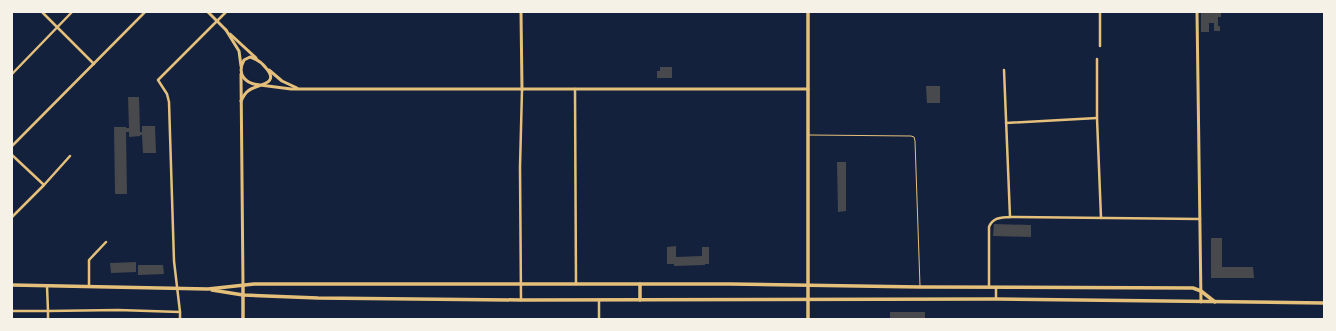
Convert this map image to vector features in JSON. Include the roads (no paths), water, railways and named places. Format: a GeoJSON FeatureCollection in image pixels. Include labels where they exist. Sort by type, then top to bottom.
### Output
{"type":"FeatureCollection","features":[{"type":"Feature","properties":{"kind":"main road"},"geometry":{"type":"LineString","coordinates":[[808,12],[808,319]]}},
{"type":"Feature","properties":{"kind":"main road"},"geometry":{"type":"LineString","coordinates":[[12,284],[178,289],[208,289],[243,285],[521,284],[808,284],[920,287],[1193,288],[1200,291],[1215,302]]}},
{"type":"Feature","properties":{"kind":"main road"},"geometry":{"type":"LineString","coordinates":[[640,284],[640,300]]}},
{"type":"Feature","properties":{"kind":"main road"},"geometry":{"type":"LineString","coordinates":[[243,285],[243,319]]}},
{"type":"Feature","properties":{"kind":"main road"},"geometry":{"type":"LineString","coordinates":[[208,289],[243,296],[318,298],[521,300],[808,300],[866,298],[1324,303]]}},
{"type":"Feature","properties":{"kind":"street"},"geometry":{"type":"LineString","coordinates":[[42,12],[94,64]]}},
{"type":"Feature","properties":{"kind":"street"},"geometry":{"type":"LineString","coordinates":[[12,74],[72,12]]}},
{"type":"Feature","properties":{"kind":"street"},"geometry":{"type":"LineString","coordinates":[[12,146],[146,12]]}},
{"type":"Feature","properties":{"kind":"street"},"geometry":{"type":"LineString","coordinates":[[208,12],[268,70],[270,77],[268,83],[248,90],[241,101]]}},
{"type":"Feature","properties":{"kind":"street"},"geometry":{"type":"LineString","coordinates":[[180,319],[174,259],[169,102],[167,94],[158,80],[226,12]]}},
{"type":"Feature","properties":{"kind":"street"},"geometry":{"type":"LineString","coordinates":[[521,12],[521,300]]}},
{"type":"Feature","properties":{"kind":"street"},"geometry":{"type":"LineString","coordinates":[[1100,12],[1100,46]]}},
{"type":"Feature","properties":{"kind":"street"},"geometry":{"type":"LineString","coordinates":[[1197,12],[1201,302]]}},
{"type":"Feature","properties":{"kind":"street"},"geometry":{"type":"LineString","coordinates":[[226,30],[239,51],[241,70],[240,110],[243,285]]}},
{"type":"Feature","properties":{"kind":"street"},"geometry":{"type":"LineString","coordinates":[[307,90],[291,86],[282,81],[254,58],[248,58],[243,62],[241,70],[244,78],[248,82],[260,86],[307,90],[808,89]]}},
{"type":"Feature","properties":{"kind":"street"},"geometry":{"type":"LineString","coordinates":[[1096,59],[1101,218]]}},
{"type":"Feature","properties":{"kind":"street"},"geometry":{"type":"LineString","coordinates":[[1004,70],[1010,217]]}},
{"type":"Feature","properties":{"kind":"street"},"geometry":{"type":"LineString","coordinates":[[575,89],[576,284]]}},
{"type":"Feature","properties":{"kind":"street"},"geometry":{"type":"LineString","coordinates":[[1005,122],[1097,118]]}},
{"type":"Feature","properties":{"kind":"street"},"geometry":{"type":"LineString","coordinates":[[12,155],[44,185]]}},
{"type":"Feature","properties":{"kind":"street"},"geometry":{"type":"LineString","coordinates":[[12,216],[44,185],[70,156]]}},
{"type":"Feature","properties":{"kind":"street"},"geometry":{"type":"LineString","coordinates":[[989,287],[989,227],[991,222],[995,219],[1010,217],[1200,218]]}},
{"type":"Feature","properties":{"kind":"street"},"geometry":{"type":"LineString","coordinates":[[89,286],[90,260],[106,242]]}},
{"type":"Feature","properties":{"kind":"street"},"geometry":{"type":"LineString","coordinates":[[48,285],[48,319]]}},
{"type":"Feature","properties":{"kind":"street"},"geometry":{"type":"LineString","coordinates":[[996,287],[996,299]]}},
{"type":"Feature","properties":{"kind":"street"},"geometry":{"type":"LineString","coordinates":[[599,319],[600,299]]}},
{"type":"Feature","properties":{"kind":"street"},"geometry":{"type":"LineString","coordinates":[[12,311],[118,310],[180,312]]}},
{"type":"Feature","properties":{"kind":"lane"},"geometry":{"type":"LineString","coordinates":[[808,135],[914,137],[920,287]]}}]}
